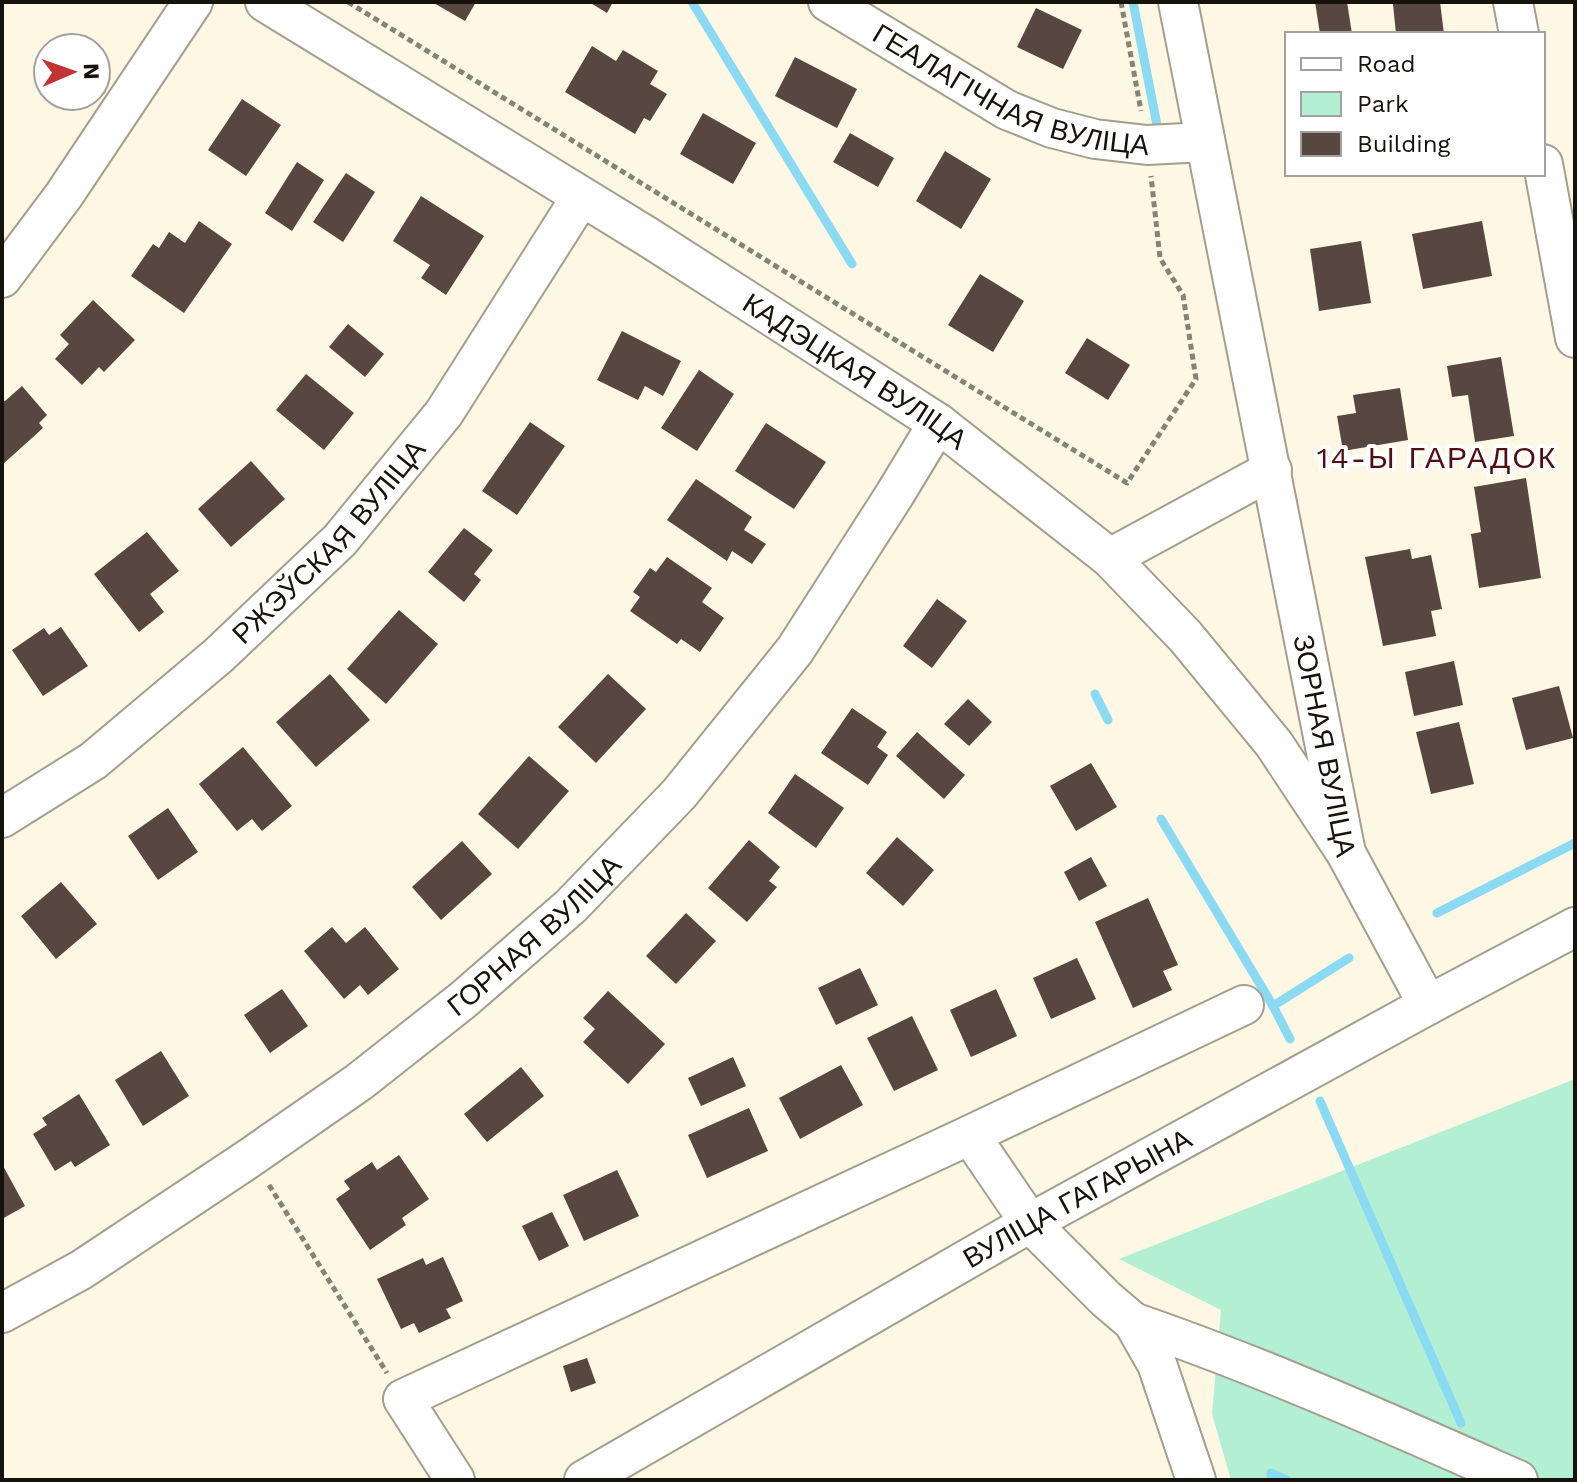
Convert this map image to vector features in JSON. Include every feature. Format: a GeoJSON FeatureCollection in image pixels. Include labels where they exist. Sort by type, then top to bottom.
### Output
{"type":"FeatureCollection","features":[{"type":"Feature","properties":{"kind":"street"},"geometry":{"type":"LineString","coordinates":[[2,278],[64,195],[193,2]]}},
{"type":"Feature","properties":{"kind":"street","name":"КАДЭЦКАЯ ВУЛІЦА"},"geometry":{"type":"LineString","coordinates":[[265,2],[648,237],[938,423],[1110,558],[1185,636],[1274,744],[1346,853]]}},
{"type":"Feature","properties":{"kind":"street","name":"ГЕАЛАГІЧНАЯ ВУЛІЦА"},"geometry":{"type":"LineString","coordinates":[[828,2],[1007,110],[1052,128],[1095,139],[1147,145],[1205,142]]}},
{"type":"Feature","properties":{"kind":"street","name":"ЗОРНАЯ ВУЛІЦА"},"geometry":{"type":"LineString","coordinates":[[1178,2],[1346,853],[1428,1005]]}},
{"type":"Feature","properties":{"kind":"street"},"geometry":{"type":"LineString","coordinates":[[1513,2],[1519,32]]}},
{"type":"Feature","properties":{"kind":"street"},"geometry":{"type":"LineString","coordinates":[[1545,175],[1575,338]]}},
{"type":"Feature","properties":{"kind":"street","name":"РЖЭЎСКАЯ ВУЛІЦА"},"geometry":{"type":"LineString","coordinates":[[2,818],[93,761],[219,655],[340,540],[444,413],[581,197]]}},
{"type":"Feature","properties":{"kind":"street","name":"ГОРНАЯ ВУЛІЦА"},"geometry":{"type":"LineString","coordinates":[[2,1313],[81,1270],[359,1082],[463,1000],[571,906],[679,794],[795,650],[938,423]]}},
{"type":"Feature","properties":{"kind":"street"},"geometry":{"type":"LineString","coordinates":[[1110,558],[1272,470]]}},
{"type":"Feature","properties":{"kind":"street","name":"ВУЛІЦА ГАГАРЫНА"},"geometry":{"type":"LineString","coordinates":[[584,1480],[1030,1223],[1575,927]]}},
{"type":"Feature","properties":{"kind":"street"},"geometry":{"type":"LineString","coordinates":[[455,1480],[403,1399],[1244,1005]]}},
{"type":"Feature","properties":{"kind":"street"},"geometry":{"type":"LineString","coordinates":[[970,1135],[1030,1223],[1133,1322],[1157,1364],[1196,1480]]}},
{"type":"Feature","properties":{"kind":"street"},"geometry":{"type":"LineString","coordinates":[[1133,1322],[1197,1344],[1325,1396],[1518,1480]]}},
{"type":"Feature","properties":{"kind":"path"},"geometry":{"type":"LineString","coordinates":[[348,2],[1127,483],[1196,379],[1183,295],[1160,258],[1147,145],[1121,2]]}},
{"type":"Feature","properties":{"kind":"path"},"geometry":{"type":"LineString","coordinates":[[251,1157],[403,1399]]}},
{"type":"Feature","properties":{"kind":"green space"},"geometry":{"type":"Polygon","coordinates":[[[1575,1079],[1575,1480],[1231,1480],[1212,1414],[1221,1310],[1119,1259],[1575,1079]]]}},
{"type":"Feature","properties":{"kind":"building"},"geometry":{"type":"Polygon","coordinates":[[[432,2],[476,2],[465,21],[432,2]]]}},
{"type":"Feature","properties":{"kind":"building"},"geometry":{"type":"Polygon","coordinates":[[[589,2],[613,2],[607,13],[589,2]]]}},
{"type":"Feature","properties":{"kind":"building"},"geometry":{"type":"Polygon","coordinates":[[[1315,2],[1347,2],[1352,32],[1320,32],[1315,2]]]}},
{"type":"Feature","properties":{"kind":"building"},"geometry":{"type":"Polygon","coordinates":[[[1440,2],[1444,32],[1396,32],[1393,4],[1440,2]]]}},
{"type":"Feature","properties":{"kind":"building"},"geometry":{"type":"Polygon","coordinates":[[[1036,8],[1082,30],[1063,69],[1017,47],[1036,8]]]}},
{"type":"Feature","properties":{"kind":"building"},"geometry":{"type":"Polygon","coordinates":[[[592,46],[616,61],[623,50],[658,71],[650,84],[667,94],[650,121],[644,118],[635,134],[565,92],[592,46]]]}},
{"type":"Feature","properties":{"kind":"building"},"geometry":{"type":"Polygon","coordinates":[[[795,57],[857,89],[837,128],[775,96],[795,57]]]}},
{"type":"Feature","properties":{"kind":"building"},"geometry":{"type":"Polygon","coordinates":[[[242,99],[281,125],[246,176],[208,150],[242,99]]]}},
{"type":"Feature","properties":{"kind":"building"},"geometry":{"type":"Polygon","coordinates":[[[703,113],[756,143],[733,184],[680,154],[703,113]]]}},
{"type":"Feature","properties":{"kind":"building"},"geometry":{"type":"Polygon","coordinates":[[[850,133],[894,158],[878,187],[833,162],[850,133]]]}},
{"type":"Feature","properties":{"kind":"building"},"geometry":{"type":"Polygon","coordinates":[[[945,151],[991,179],[961,229],[916,201],[945,151]]]}},
{"type":"Feature","properties":{"kind":"building"},"geometry":{"type":"Polygon","coordinates":[[[297,162],[324,180],[292,231],[265,213],[297,162]]]}},
{"type":"Feature","properties":{"kind":"building"},"geometry":{"type":"Polygon","coordinates":[[[346,173],[375,192],[343,242],[313,222],[346,173]]]}},
{"type":"Feature","properties":{"kind":"building"},"geometry":{"type":"Polygon","coordinates":[[[421,196],[484,236],[446,295],[421,278],[430,265],[393,241],[421,196]]]}},
{"type":"Feature","properties":{"kind":"building"},"geometry":{"type":"Polygon","coordinates":[[[199,221],[232,244],[184,313],[131,276],[153,244],[159,248],[169,232],[185,243],[199,221]]]}},
{"type":"Feature","properties":{"kind":"building"},"geometry":{"type":"Polygon","coordinates":[[[1482,221],[1492,276],[1423,289],[1412,234],[1482,221]]]}},
{"type":"Feature","properties":{"kind":"building"},"geometry":{"type":"Polygon","coordinates":[[[1361,241],[1371,303],[1319,311],[1310,249],[1361,241]]]}},
{"type":"Feature","properties":{"kind":"building"},"geometry":{"type":"Polygon","coordinates":[[[980,274],[1024,301],[993,352],[948,325],[980,274]]]}},
{"type":"Feature","properties":{"kind":"building"},"geometry":{"type":"Polygon","coordinates":[[[93,300],[135,340],[104,372],[99,367],[82,385],[55,359],[69,344],[60,335],[93,300]]]}},
{"type":"Feature","properties":{"kind":"building"},"geometry":{"type":"Polygon","coordinates":[[[348,324],[384,354],[365,377],[329,347],[348,324]]]}},
{"type":"Feature","properties":{"kind":"building"},"geometry":{"type":"Polygon","coordinates":[[[622,331],[681,361],[663,396],[645,386],[638,400],[597,380],[622,331]]]}},
{"type":"Feature","properties":{"kind":"building"},"geometry":{"type":"Polygon","coordinates":[[[1087,338],[1130,365],[1108,400],[1065,373],[1087,338]]]}},
{"type":"Feature","properties":{"kind":"building"},"geometry":{"type":"Polygon","coordinates":[[[1501,357],[1514,436],[1475,442],[1468,395],[1452,397],[1447,366],[1501,357]]]}},
{"type":"Feature","properties":{"kind":"building"},"geometry":{"type":"Polygon","coordinates":[[[699,370],[734,394],[697,451],[661,428],[699,370]]]}},
{"type":"Feature","properties":{"kind":"building"},"geometry":{"type":"Polygon","coordinates":[[[306,374],[354,413],[324,450],[276,410],[306,374]]]}},
{"type":"Feature","properties":{"kind":"building"},"geometry":{"type":"Polygon","coordinates":[[[22,386],[47,415],[39,423],[43,428],[2,465],[2,400],[5,401],[22,386]]]}},
{"type":"Feature","properties":{"kind":"building"},"geometry":{"type":"Polygon","coordinates":[[[1400,388],[1408,440],[1343,451],[1337,416],[1356,413],[1353,395],[1400,388]]]}},
{"type":"Feature","properties":{"kind":"building"},"geometry":{"type":"Polygon","coordinates":[[[530,422],[565,446],[517,515],[482,491],[530,422]]]}},
{"type":"Feature","properties":{"kind":"building"},"geometry":{"type":"Polygon","coordinates":[[[766,423],[826,462],[794,509],[735,471],[766,423]]]}},
{"type":"Feature","properties":{"kind":"building"},"geometry":{"type":"Polygon","coordinates":[[[251,461],[285,499],[231,547],[198,509],[251,461]]]}},
{"type":"Feature","properties":{"kind":"building"},"geometry":{"type":"Polygon","coordinates":[[[1526,478],[1541,578],[1479,588],[1471,534],[1481,532],[1474,487],[1526,478]]]}},
{"type":"Feature","properties":{"kind":"building"},"geometry":{"type":"Polygon","coordinates":[[[696,479],[752,517],[744,530],[766,544],[752,564],[732,551],[727,561],[667,520],[696,479]]]}},
{"type":"Feature","properties":{"kind":"building"},"geometry":{"type":"Polygon","coordinates":[[[464,528],[493,550],[474,574],[481,580],[464,602],[428,572],[464,528]]]}},
{"type":"Feature","properties":{"kind":"building"},"geometry":{"type":"Polygon","coordinates":[[[147,532],[179,571],[150,594],[164,612],[139,632],[94,574],[147,532]]]}},
{"type":"Feature","properties":{"kind":"building"},"geometry":{"type":"Polygon","coordinates":[[[1410,549],[1412,559],[1431,555],[1442,609],[1431,611],[1436,636],[1383,646],[1365,557],[1410,549]]]}},
{"type":"Feature","properties":{"kind":"building"},"geometry":{"type":"Polygon","coordinates":[[[667,557],[712,588],[702,602],[724,618],[700,652],[681,639],[677,644],[630,611],[640,597],[633,592],[650,568],[656,572],[667,557]]]}},
{"type":"Feature","properties":{"kind":"building"},"geometry":{"type":"Polygon","coordinates":[[[937,599],[967,621],[932,668],[903,646],[937,599]]]}},
{"type":"Feature","properties":{"kind":"building"},"geometry":{"type":"Polygon","coordinates":[[[399,610],[438,644],[386,704],[347,669],[399,610]]]}},
{"type":"Feature","properties":{"kind":"building"},"geometry":{"type":"Polygon","coordinates":[[[61,627],[88,666],[43,696],[12,650],[44,628],[49,635],[61,627]]]}},
{"type":"Feature","properties":{"kind":"building"},"geometry":{"type":"Polygon","coordinates":[[[1454,661],[1463,705],[1414,716],[1405,672],[1454,661]]]}},
{"type":"Feature","properties":{"kind":"building"},"geometry":{"type":"Polygon","coordinates":[[[330,674],[370,720],[316,767],[276,722],[330,674]]]}},
{"type":"Feature","properties":{"kind":"building"},"geometry":{"type":"Polygon","coordinates":[[[608,674],[646,709],[596,763],[558,727],[608,674]]]}},
{"type":"Feature","properties":{"kind":"building"},"geometry":{"type":"Polygon","coordinates":[[[1559,686],[1573,738],[1526,750],[1512,698],[1559,686]]]}},
{"type":"Feature","properties":{"kind":"building"},"geometry":{"type":"Polygon","coordinates":[[[968,699],[992,722],[969,746],[944,724],[968,699]]]}},
{"type":"Feature","properties":{"kind":"building"},"geometry":{"type":"Polygon","coordinates":[[[852,708],[887,732],[877,747],[888,755],[868,785],[821,753],[852,708]]]}},
{"type":"Feature","properties":{"kind":"building"},"geometry":{"type":"Polygon","coordinates":[[[1459,722],[1474,784],[1431,794],[1416,732],[1459,722]]]}},
{"type":"Feature","properties":{"kind":"building"},"geometry":{"type":"Polygon","coordinates":[[[917,732],[965,775],[944,799],[896,756],[917,732]]]}},
{"type":"Feature","properties":{"kind":"building"},"geometry":{"type":"Polygon","coordinates":[[[243,747],[292,806],[262,831],[252,819],[237,831],[199,784],[243,747]]]}},
{"type":"Feature","properties":{"kind":"building"},"geometry":{"type":"Polygon","coordinates":[[[529,756],[569,791],[518,849],[478,814],[529,756]]]}},
{"type":"Feature","properties":{"kind":"building"},"geometry":{"type":"Polygon","coordinates":[[[1091,763],[1117,807],[1076,831],[1050,786],[1091,763]]]}},
{"type":"Feature","properties":{"kind":"building"},"geometry":{"type":"Polygon","coordinates":[[[795,774],[844,808],[816,848],[768,813],[795,774]]]}},
{"type":"Feature","properties":{"kind":"building"},"geometry":{"type":"Polygon","coordinates":[[[168,808],[198,852],[158,880],[128,836],[168,808]]]}},
{"type":"Feature","properties":{"kind":"building"},"geometry":{"type":"Polygon","coordinates":[[[897,837],[934,870],[903,906],[866,873],[897,837]]]}},
{"type":"Feature","properties":{"kind":"building"},"geometry":{"type":"Polygon","coordinates":[[[749,840],[780,867],[769,881],[777,887],[747,922],[708,888],[749,840]]]}},
{"type":"Feature","properties":{"kind":"building"},"geometry":{"type":"Polygon","coordinates":[[[462,841],[492,874],[441,920],[412,887],[462,841]]]}},
{"type":"Feature","properties":{"kind":"building"},"geometry":{"type":"Polygon","coordinates":[[[1091,857],[1107,886],[1079,901],[1064,872],[1091,857]]]}},
{"type":"Feature","properties":{"kind":"building"},"geometry":{"type":"Polygon","coordinates":[[[61,882],[97,924],[56,959],[21,916],[61,882]]]}},
{"type":"Feature","properties":{"kind":"building"},"geometry":{"type":"Polygon","coordinates":[[[1148,898],[1178,965],[1163,971],[1172,990],[1133,1008],[1095,922],[1148,898]]]}},
{"type":"Feature","properties":{"kind":"building"},"geometry":{"type":"Polygon","coordinates":[[[686,913],[716,941],[676,984],[646,956],[686,913]]]}},
{"type":"Feature","properties":{"kind":"building"},"geometry":{"type":"Polygon","coordinates":[[[332,927],[346,943],[365,927],[399,969],[368,995],[360,985],[344,999],[304,951],[332,927]]]}},
{"type":"Feature","properties":{"kind":"building"},"geometry":{"type":"Polygon","coordinates":[[[1077,958],[1096,999],[1051,1019],[1033,978],[1077,958]]]}},
{"type":"Feature","properties":{"kind":"building"},"geometry":{"type":"Polygon","coordinates":[[[860,968],[878,1005],[836,1025],[818,988],[860,968]]]}},
{"type":"Feature","properties":{"kind":"building"},"geometry":{"type":"Polygon","coordinates":[[[282,989],[308,1026],[270,1053],[244,1015],[282,989]]]}},
{"type":"Feature","properties":{"kind":"building"},"geometry":{"type":"Polygon","coordinates":[[[996,989],[1017,1036],[971,1057],[950,1010],[996,989]]]}},
{"type":"Feature","properties":{"kind":"building"},"geometry":{"type":"Polygon","coordinates":[[[608,991],[665,1044],[628,1084],[583,1042],[595,1029],[583,1018],[608,991]]]}},
{"type":"Feature","properties":{"kind":"building"},"geometry":{"type":"Polygon","coordinates":[[[912,1016],[938,1070],[894,1091],[867,1038],[912,1016]]]}},
{"type":"Feature","properties":{"kind":"building"},"geometry":{"type":"Polygon","coordinates":[[[161,1051],[189,1096],[143,1126],[115,1080],[161,1051]]]}},
{"type":"Feature","properties":{"kind":"building"},"geometry":{"type":"Polygon","coordinates":[[[733,1057],[746,1086],[701,1106],[688,1078],[733,1057]]]}},
{"type":"Feature","properties":{"kind":"building"},"geometry":{"type":"Polygon","coordinates":[[[841,1065],[863,1105],[800,1139],[779,1098],[841,1065]]]}},
{"type":"Feature","properties":{"kind":"building"},"geometry":{"type":"Polygon","coordinates":[[[521,1067],[544,1096],[487,1142],[464,1114],[521,1067]]]}},
{"type":"Feature","properties":{"kind":"building"},"geometry":{"type":"Polygon","coordinates":[[[79,1094],[110,1145],[75,1167],[71,1161],[55,1171],[33,1134],[47,1125],[42,1118],[79,1094]]]}},
{"type":"Feature","properties":{"kind":"building"},"geometry":{"type":"Polygon","coordinates":[[[749,1108],[768,1151],[707,1178],[688,1135],[749,1108]]]}},
{"type":"Feature","properties":{"kind":"building"},"geometry":{"type":"Polygon","coordinates":[[[399,1155],[429,1199],[402,1218],[406,1225],[370,1250],[336,1199],[350,1189],[344,1181],[372,1162],[377,1170],[399,1155]]]}},
{"type":"Feature","properties":{"kind":"building"},"geometry":{"type":"Polygon","coordinates":[[[2,1164],[25,1206],[2,1219],[2,1164]]]}},
{"type":"Feature","properties":{"kind":"building"},"geometry":{"type":"Polygon","coordinates":[[[617,1170],[639,1216],[584,1241],[563,1195],[617,1170]]]}},
{"type":"Feature","properties":{"kind":"building"},"geometry":{"type":"Polygon","coordinates":[[[552,1212],[569,1246],[539,1261],[522,1226],[552,1212]]]}},
{"type":"Feature","properties":{"kind":"building"},"geometry":{"type":"Polygon","coordinates":[[[443,1257],[463,1301],[446,1309],[451,1318],[419,1333],[414,1323],[401,1329],[377,1279],[423,1258],[426,1265],[443,1257]]]}},
{"type":"Feature","properties":{"kind":"building"},"geometry":{"type":"Polygon","coordinates":[[[587,1358],[596,1383],[571,1392],[563,1366],[587,1358]]]}},
{"type":"Feature","properties":{"kind":"waterway"},"geometry":{"type":"LineString","coordinates":[[692,2],[852,264]]}},
{"type":"Feature","properties":{"kind":"waterway"},"geometry":{"type":"LineString","coordinates":[[1133,2],[1157,125]]}},
{"type":"Feature","properties":{"kind":"waterway"},"geometry":{"type":"LineString","coordinates":[[1095,694],[1108,720]]}},
{"type":"Feature","properties":{"kind":"waterway"},"geometry":{"type":"LineString","coordinates":[[1161,819],[1290,1039]]}},
{"type":"Feature","properties":{"kind":"waterway"},"geometry":{"type":"LineString","coordinates":[[1437,913],[1575,843]]}},
{"type":"Feature","properties":{"kind":"waterway"},"geometry":{"type":"LineString","coordinates":[[1273,1006],[1349,958]]}},
{"type":"Feature","properties":{"kind":"waterway"},"geometry":{"type":"LineString","coordinates":[[1320,1101],[1461,1423]]}},
{"type":"Feature","properties":{"kind":"waterway"},"geometry":{"type":"LineString","coordinates":[[1272,1480],[1271,1473],[1287,1480]]}},
{"type":"Feature","properties":{"kind":"district","name":"14-Ы ГАРАДОК"},"geometry":{"type":"Point","coordinates":[1437,457]}}]}
